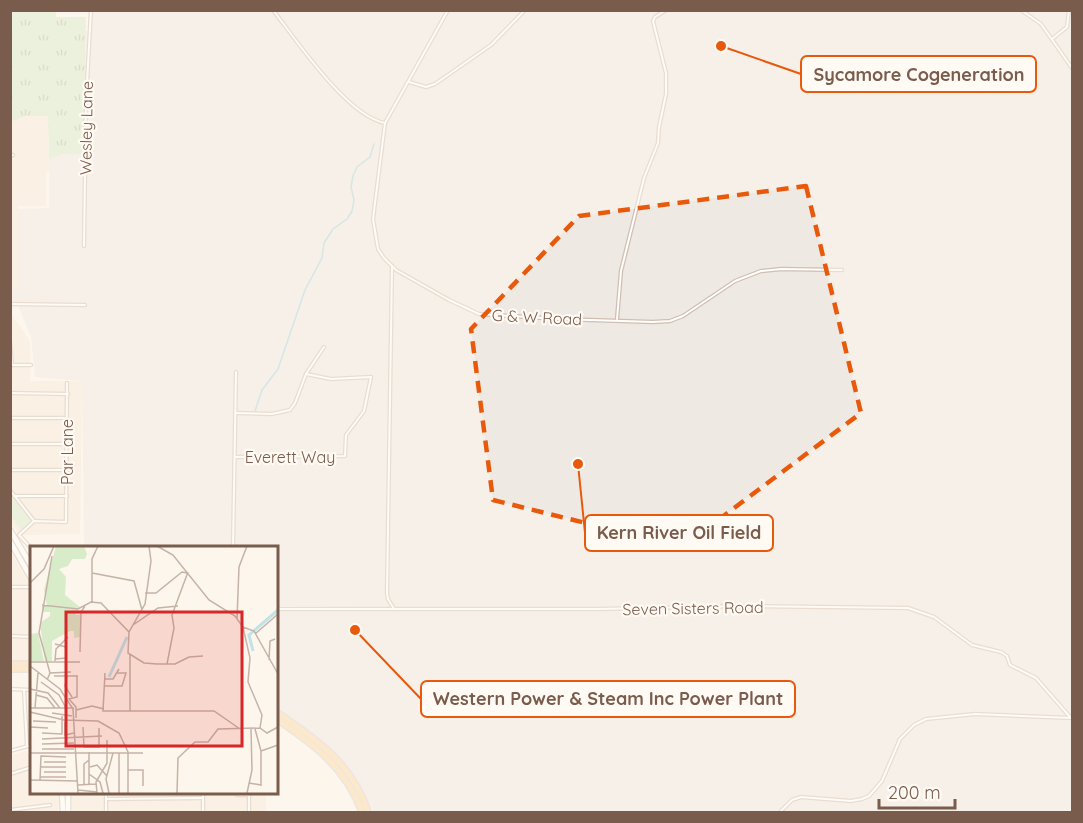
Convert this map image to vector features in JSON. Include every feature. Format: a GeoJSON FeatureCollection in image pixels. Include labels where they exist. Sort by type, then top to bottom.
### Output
{"type":"FeatureCollection","features":[{"type":"Feature","properties":{"kind":"main road"},"geometry":{"type":"LineString","coordinates":[[10,530],[30,564]]}},
{"type":"Feature","properties":{"kind":"main road"},"geometry":{"type":"LineString","coordinates":[[10,541],[30,576]]}},
{"type":"Feature","properties":{"kind":"main road"},"geometry":{"type":"LineString","coordinates":[[10,664],[30,664]]}},
{"type":"Feature","properties":{"kind":"main road"},"geometry":{"type":"LineString","coordinates":[[10,669],[30,669]]}},
{"type":"Feature","properties":{"kind":"main road"},"geometry":{"type":"LineString","coordinates":[[278,713],[323,745],[340,763],[360,790],[369,813]]}},
{"type":"Feature","properties":{"kind":"main road"},"geometry":{"type":"LineString","coordinates":[[278,720],[329,759],[349,783],[362,813]]}},
{"type":"Feature","properties":{"kind":"main road"},"geometry":{"type":"LineString","coordinates":[[63,793],[63,813]]}},
{"type":"Feature","properties":{"kind":"main road"},"geometry":{"type":"LineString","coordinates":[[68,793],[68,813]]}},
{"type":"Feature","properties":{"kind":"street","name":"Wesley Lane"},"geometry":{"type":"LineString","coordinates":[[84,246],[86,101],[91,10]]}},
{"type":"Feature","properties":{"kind":"street"},"geometry":{"type":"LineString","coordinates":[[273,10],[343,96],[375,121],[385,123]]}},
{"type":"Feature","properties":{"kind":"street","name":"G & W Road"},"geometry":{"type":"LineString","coordinates":[[448,10],[385,123],[373,219],[378,249],[392,266],[449,300],[479,314],[558,319],[670,321],[683,316],[735,281],[761,271],[843,270]]}},
{"type":"Feature","properties":{"kind":"street"},"geometry":{"type":"LineString","coordinates":[[408,82],[426,87],[435,84],[491,45],[525,10]]}},
{"type":"Feature","properties":{"kind":"street"},"geometry":{"type":"LineString","coordinates":[[617,320],[621,271],[644,178],[658,143],[667,81],[653,21],[666,10]]}},
{"type":"Feature","properties":{"kind":"street"},"geometry":{"type":"LineString","coordinates":[[1021,10],[1041,24],[1072,68]]}},
{"type":"Feature","properties":{"kind":"street"},"geometry":{"type":"LineString","coordinates":[[1052,39],[1067,27],[1069,10]]}},
{"type":"Feature","properties":{"kind":"street"},"geometry":{"type":"LineString","coordinates":[[392,266],[387,594],[394,609]]}},
{"type":"Feature","properties":{"kind":"street"},"geometry":{"type":"LineString","coordinates":[[10,304],[85,305]]}},
{"type":"Feature","properties":{"kind":"street"},"geometry":{"type":"LineString","coordinates":[[10,342],[11,365],[31,365]]}},
{"type":"Feature","properties":{"kind":"street"},"geometry":{"type":"LineString","coordinates":[[235,413],[272,414],[290,410],[306,374],[324,347]]}},
{"type":"Feature","properties":{"kind":"street"},"geometry":{"type":"LineString","coordinates":[[233,546],[236,372]]}},
{"type":"Feature","properties":{"kind":"street","name":"Everett Way"},"geometry":{"type":"LineString","coordinates":[[235,457],[345,456],[346,435],[364,411],[370,376],[331,379],[306,374]]}},
{"type":"Feature","properties":{"kind":"street","name":"Par Lane"},"geometry":{"type":"LineString","coordinates":[[34,521],[66,522],[68,383]]}},
{"type":"Feature","properties":{"kind":"street"},"geometry":{"type":"LineString","coordinates":[[10,393],[68,394]]}},
{"type":"Feature","properties":{"kind":"street"},"geometry":{"type":"LineString","coordinates":[[10,418],[67,418]]}},
{"type":"Feature","properties":{"kind":"street"},"geometry":{"type":"LineString","coordinates":[[10,444],[67,444]]}},
{"type":"Feature","properties":{"kind":"street"},"geometry":{"type":"LineString","coordinates":[[10,470],[68,470]]}},
{"type":"Feature","properties":{"kind":"street"},"geometry":{"type":"LineString","coordinates":[[10,490],[34,521],[20,535],[30,547]]}},
{"type":"Feature","properties":{"kind":"street"},"geometry":{"type":"LineString","coordinates":[[14,496],[67,496]]}},
{"type":"Feature","properties":{"kind":"street"},"geometry":{"type":"LineString","coordinates":[[10,587],[30,587]]}},
{"type":"Feature","properties":{"kind":"street","name":"Seven Sisters Road"},"geometry":{"type":"LineString","coordinates":[[278,609],[598,609],[740,606],[908,608],[934,617],[972,645],[1001,652],[1007,656],[1010,665],[1035,678],[1071,717]]}},
{"type":"Feature","properties":{"kind":"street"},"geometry":{"type":"LineString","coordinates":[[10,636],[30,637]]}},
{"type":"Feature","properties":{"kind":"street"},"geometry":{"type":"LineString","coordinates":[[10,689],[30,690]]}},
{"type":"Feature","properties":{"kind":"street"},"geometry":{"type":"LineString","coordinates":[[24,690],[27,746]]}},
{"type":"Feature","properties":{"kind":"street"},"geometry":{"type":"LineString","coordinates":[[780,813],[792,800],[801,797],[851,801],[869,796],[882,781],[900,739],[914,725],[926,719],[975,714],[1071,717]]}},
{"type":"Feature","properties":{"kind":"street"},"geometry":{"type":"LineString","coordinates":[[24,717],[30,717]]}},
{"type":"Feature","properties":{"kind":"street"},"geometry":{"type":"LineString","coordinates":[[10,751],[30,745]]}},
{"type":"Feature","properties":{"kind":"street"},"geometry":{"type":"LineString","coordinates":[[10,774],[30,768]]}},
{"type":"Feature","properties":{"kind":"street"},"geometry":{"type":"LineString","coordinates":[[106,793],[106,813]]}},
{"type":"Feature","properties":{"kind":"street"},"geometry":{"type":"LineString","coordinates":[[202,793],[203,813]]}},
{"type":"Feature","properties":{"kind":"street"},"geometry":{"type":"LineString","coordinates":[[237,795],[249,793],[249,813]]}},
{"type":"Feature","properties":{"kind":"street"},"geometry":{"type":"LineString","coordinates":[[106,799],[203,798]]}},
{"type":"Feature","properties":{"kind":"street"},"geometry":{"type":"LineString","coordinates":[[10,810],[50,805]]}},
{"type":"Feature","properties":{"kind":"highlighted area"},"geometry":{"type":"Polygon","coordinates":[[[806,186],[861,413],[682,547],[493,500],[471,329],[579,216],[806,186]]]}},
{"type":"Feature","properties":{"kind":"shaded area"},"geometry":{"type":"Polygon","coordinates":[[[88,11],[1072,11],[1072,812],[373,812],[373,795],[372,811],[354,776],[323,743],[278,716],[278,611],[371,610],[371,607],[278,606],[278,546],[84,546],[82,381],[35,377],[31,337],[17,303],[11,300],[11,293],[17,287],[18,209],[49,208],[50,69],[64,29],[88,31],[88,11]]]}},
{"type":"Feature","properties":{"kind":"shaded area"},"geometry":{"type":"Polygon","coordinates":[[[26,116],[48,116],[49,172],[46,172],[46,206],[18,206],[17,290],[11,299],[11,122],[26,116]]]}},
{"type":"Feature","properties":{"kind":"shaded area"},"geometry":{"type":"Polygon","coordinates":[[[10,312],[30,341],[30,381],[82,381],[80,534],[24,535],[17,531],[11,523],[10,312]]]}},
{"type":"Feature","properties":{"kind":"shaded area"},"geometry":{"type":"Polygon","coordinates":[[[10,550],[30,585],[30,660],[11,660],[10,550]]]}},
{"type":"Feature","properties":{"kind":"shaded area"},"geometry":{"type":"Polygon","coordinates":[[[30,750],[30,793],[59,793],[58,812],[11,812],[10,755],[30,750]]]}},
{"type":"Feature","properties":{"kind":"shaded area"},"geometry":{"type":"Polygon","coordinates":[[[71,793],[266,793],[266,812],[72,812],[71,793]]]}},
{"type":"Feature","properties":{"kind":"green space"},"geometry":{"type":"Polygon","coordinates":[[[10,11],[56,11],[56,17],[86,17],[83,154],[62,154],[49,160],[48,116],[26,116],[11,122],[10,11]]]}},
{"type":"Feature","properties":{"kind":"green space"},"geometry":{"type":"Polygon","coordinates":[[[10,493],[33,521],[21,530],[11,516],[10,493]]]}},
{"type":"Feature","properties":{"kind":"waterway"},"geometry":{"type":"LineString","coordinates":[[255,411],[262,390],[278,369],[305,290],[322,258],[324,243],[333,229],[347,219],[352,211],[353,176],[357,167],[370,157],[374,144]]}},
{"type":"Feature","properties":{"kind":"place","name":"Sycamore Cogeneration"},"geometry":{"type":"Point","coordinates":[721,46]}},
{"type":"Feature","properties":{"kind":"place","name":"Kern River Oil Field"},"geometry":{"type":"Point","coordinates":[578,464]}},
{"type":"Feature","properties":{"kind":"place","name":"Western Power & Steam Inc Power Plant"},"geometry":{"type":"Point","coordinates":[355,630]}}]}
